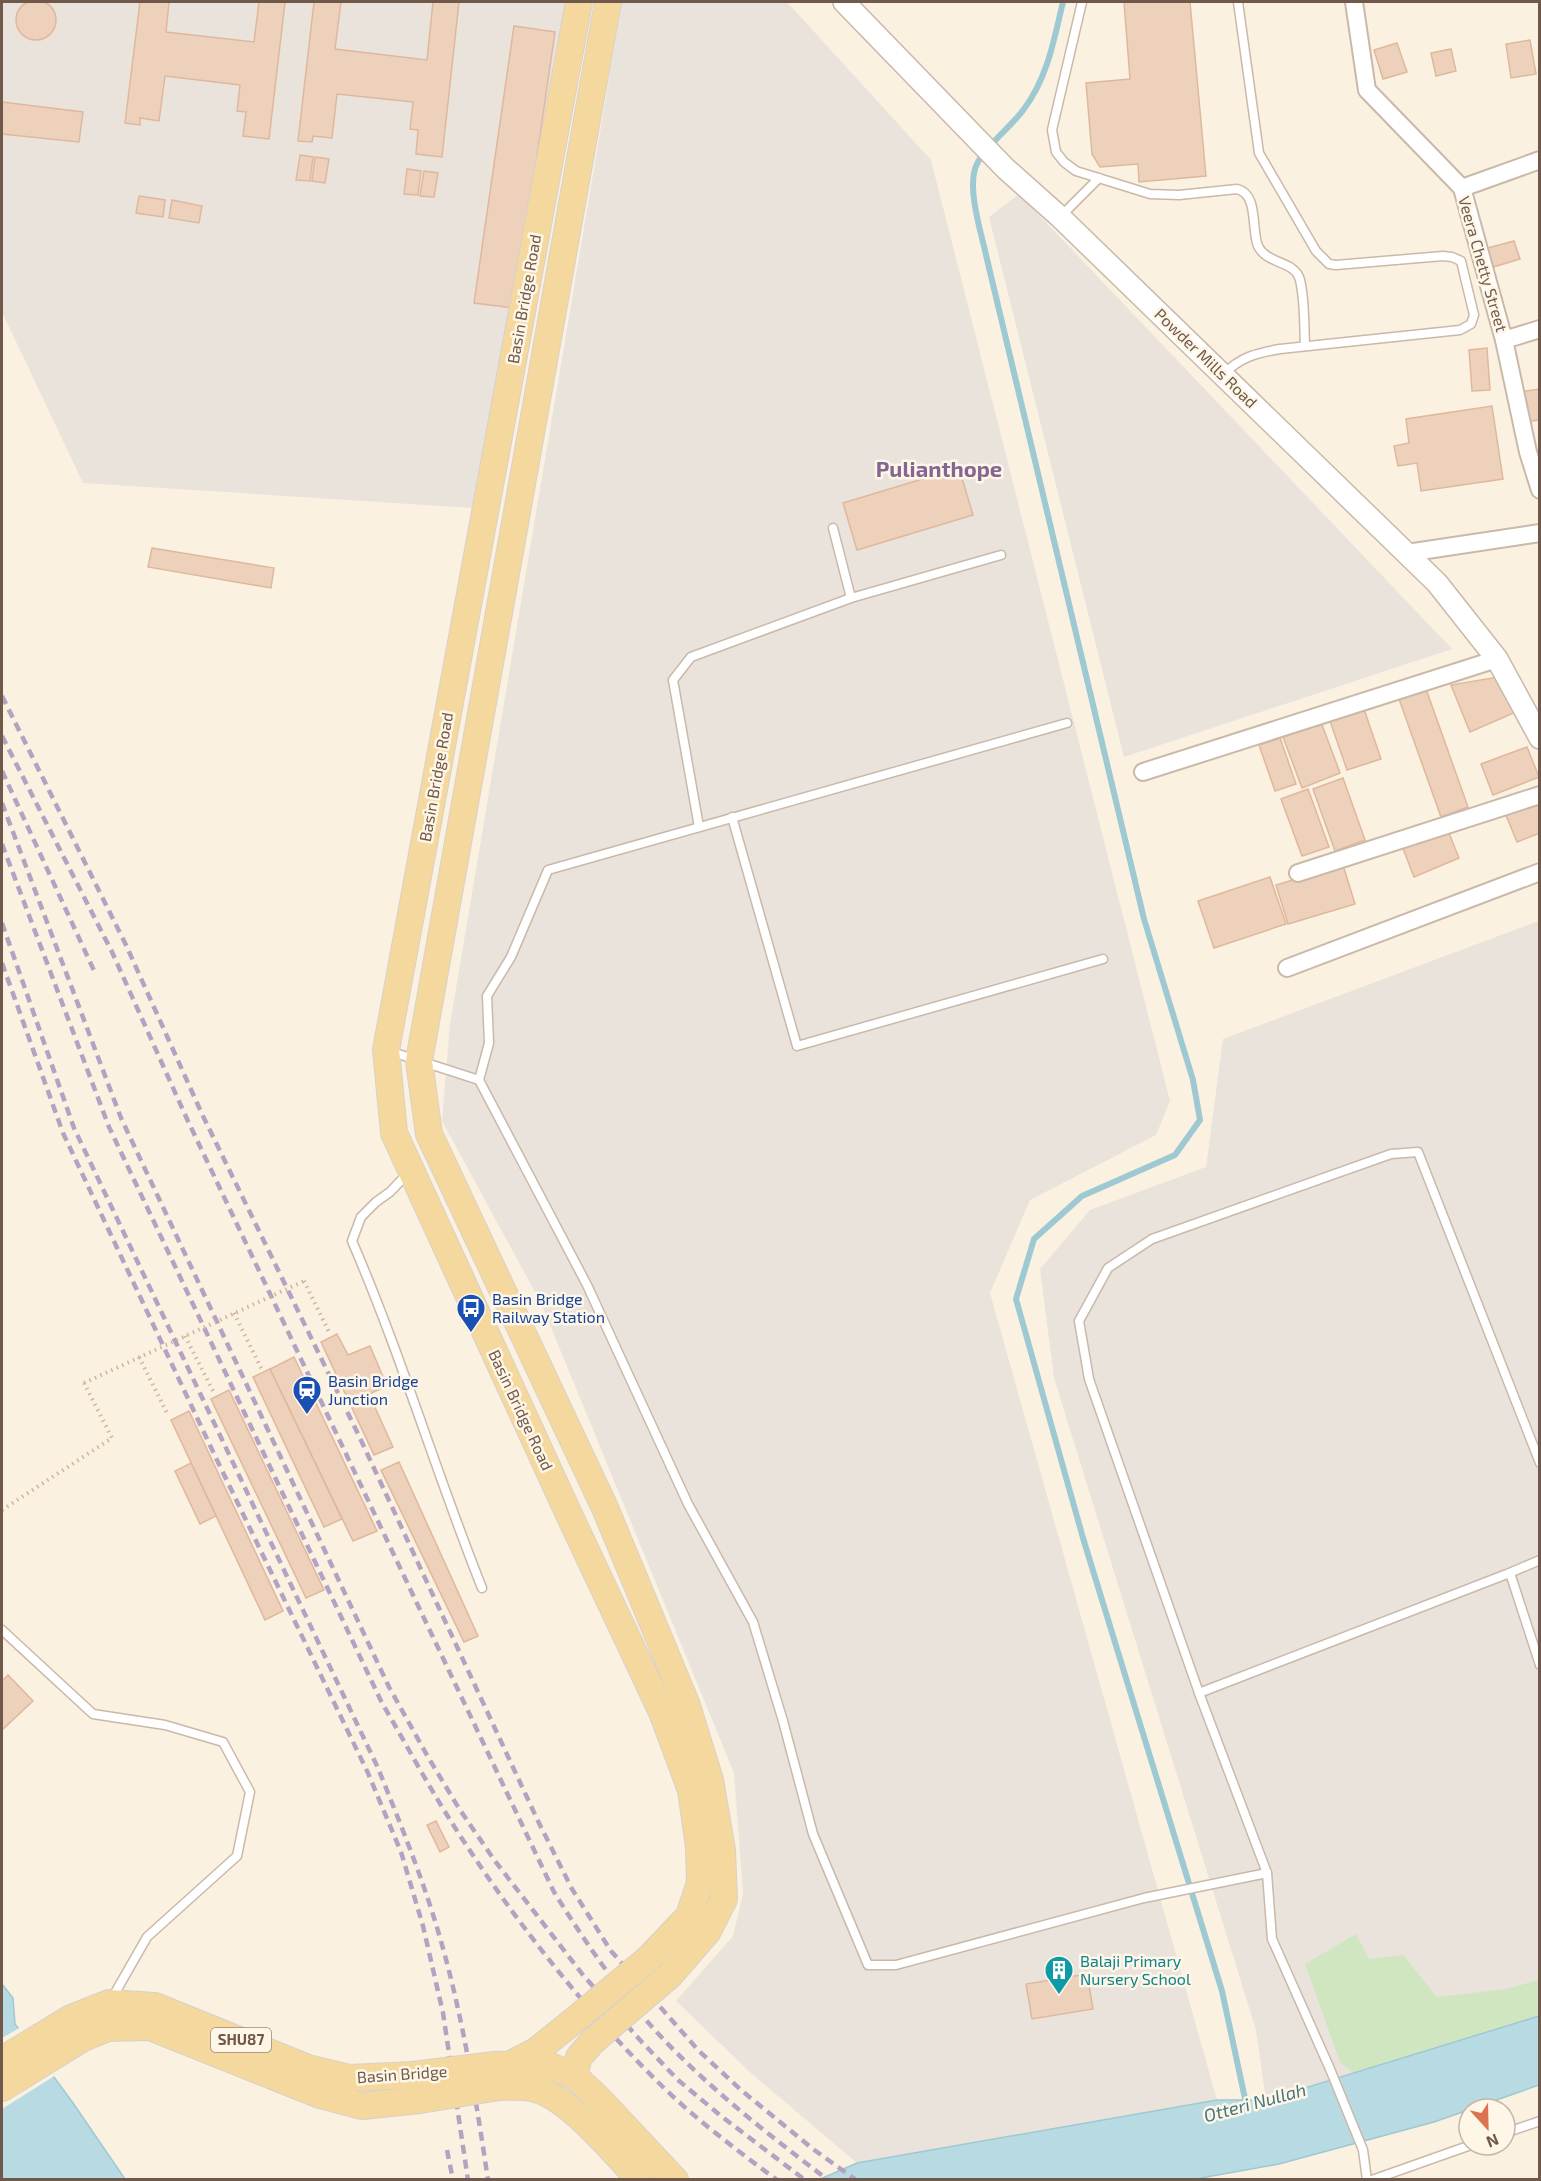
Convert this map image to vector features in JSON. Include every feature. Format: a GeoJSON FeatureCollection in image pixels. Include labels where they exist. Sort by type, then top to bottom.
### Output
{"type":"FeatureCollection","features":[{"type":"Feature","properties":{"kind":"main road","name":"Basin Bridge Road"},"geometry":{"type":"LineString","coordinates":[[503,2071],[536,2051],[649,1958],[689,1916],[700,1883],[699,1847],[691,1790],[662,1713],[394,1133],[386,1050],[579,2]]}},
{"type":"Feature","properties":{"kind":"main road","name":"Basin Bridge Road"},"geometry":{"type":"LineString","coordinates":[[574,2076],[579,2057],[593,2041],[670,1975],[708,1931],[723,1899],[722,1850],[710,1780],[686,1703],[605,1508],[429,1134],[419,1060],[608,2]]}},
{"type":"Feature","properties":{"kind":"main road","name":"Basin Bridge"},"geometry":{"type":"LineString","coordinates":[[2,2088],[109,2003],[155,2006],[308,2068],[350,2078],[553,2067],[574,2076],[675,2180]]}},
{"type":"Feature","properties":{"kind":"main road","name":"Basin Bridge"},"geometry":{"type":"LineString","coordinates":[[2,2060],[77,2028],[150,2026],[320,2095],[362,2106],[420,2100],[503,2071]]}},
{"type":"Feature","properties":{"kind":"main road","name":"Basin Bridge"},"geometry":{"type":"LineString","coordinates":[[503,2071],[531,2088],[551,2095],[566,2104],[640,2180]]}},
{"type":"Feature","properties":{"kind":"street","name":"Powder Mills Road"},"geometry":{"type":"LineString","coordinates":[[844,2],[1006,169],[1060,217],[1437,583],[1497,659],[1539,738]]}},
{"type":"Feature","properties":{"kind":"street","name":"Veera Chetty Street"},"geometry":{"type":"LineString","coordinates":[[1354,2],[1367,90],[1462,188],[1504,340],[1528,452],[1539,490]]}},
{"type":"Feature","properties":{"kind":"street"},"geometry":{"type":"LineString","coordinates":[[1462,188],[1539,160]]}},
{"type":"Feature","properties":{"kind":"street"},"geometry":{"type":"LineString","coordinates":[[1504,340],[1539,329]]}},
{"type":"Feature","properties":{"kind":"street"},"geometry":{"type":"LineString","coordinates":[[1407,553],[1539,533]]}},
{"type":"Feature","properties":{"kind":"street"},"geometry":{"type":"LineString","coordinates":[[1143,772],[1497,659]]}},
{"type":"Feature","properties":{"kind":"street"},"geometry":{"type":"LineString","coordinates":[[1298,873],[1539,795]]}},
{"type":"Feature","properties":{"kind":"street"},"geometry":{"type":"LineString","coordinates":[[1287,968],[1539,872]]}},
{"type":"Feature","properties":{"kind":"lane"},"geometry":{"type":"LineString","coordinates":[[1082,2],[1053,117],[1053,141],[1056,152],[1076,171],[1160,195],[1244,190],[1249,196],[1255,234],[1262,252],[1270,259],[1295,270],[1298,274],[1305,346]]}},
{"type":"Feature","properties":{"kind":"lane"},"geometry":{"type":"LineString","coordinates":[[1223,375],[1233,364],[1244,357],[1280,349],[1460,330],[1471,324],[1474,315],[1465,273],[1458,258],[1443,256],[1336,265],[1329,264],[1316,250],[1259,153],[1238,2]]}},
{"type":"Feature","properties":{"kind":"lane"},"geometry":{"type":"LineString","coordinates":[[1060,217],[1100,178]]}},
{"type":"Feature","properties":{"kind":"lane"},"geometry":{"type":"LineString","coordinates":[[833,528],[851,598]]}},
{"type":"Feature","properties":{"kind":"lane"},"geometry":{"type":"LineString","coordinates":[[699,827],[673,680],[691,657],[851,598],[1001,555]]}},
{"type":"Feature","properties":{"kind":"lane"},"geometry":{"type":"LineString","coordinates":[[1067,723],[548,870],[510,957],[487,996],[489,1043],[479,1080],[587,1285],[688,1504],[753,1622],[783,1721],[813,1834],[868,1965],[896,1965],[1167,1893],[1267,1873]]}},
{"type":"Feature","properties":{"kind":"lane"},"geometry":{"type":"LineString","coordinates":[[732,817],[797,1046],[1103,959]]}},
{"type":"Feature","properties":{"kind":"lane"},"geometry":{"type":"LineString","coordinates":[[386,1050],[479,1080]]}},
{"type":"Feature","properties":{"kind":"lane"},"geometry":{"type":"LineString","coordinates":[[1367,2180],[1364,2150],[1272,1939],[1267,1873],[1199,1693],[1089,1379],[1078,1321],[1108,1268],[1152,1239],[1391,1154],[1418,1152],[1539,1463]]}},
{"type":"Feature","properties":{"kind":"lane"},"geometry":{"type":"LineString","coordinates":[[411,1169],[390,1192],[361,1217],[352,1241],[378,1299],[454,1518],[482,1588]]}},
{"type":"Feature","properties":{"kind":"lane"},"geometry":{"type":"LineString","coordinates":[[1199,1693],[1539,1560]]}},
{"type":"Feature","properties":{"kind":"lane"},"geometry":{"type":"LineString","coordinates":[[1510,1573],[1539,1665]]}},
{"type":"Feature","properties":{"kind":"lane"},"geometry":{"type":"LineString","coordinates":[[2,1630],[93,1714],[165,1725],[223,1742],[250,1792],[237,1856],[147,1937],[109,2003]]}},
{"type":"Feature","properties":{"kind":"lane"},"geometry":{"type":"LineString","coordinates":[[1517,2129],[1539,2121]]}},
{"type":"Feature","properties":{"kind":"lane"},"geometry":{"type":"LineString","coordinates":[[1372,2180],[1457,2150]]}},
{"type":"Feature","properties":{"kind":"path"},"geometry":{"type":"LineString","coordinates":[[2,1510],[112,1438],[84,1383],[304,1281],[330,1334]]}},
{"type":"Feature","properties":{"kind":"path"},"geometry":{"type":"LineString","coordinates":[[234,1314],[262,1370]]}},
{"type":"Feature","properties":{"kind":"path"},"geometry":{"type":"LineString","coordinates":[[186,1336],[214,1393]]}},
{"type":"Feature","properties":{"kind":"path"},"geometry":{"type":"LineString","coordinates":[[139,1357],[167,1413]]}},
{"type":"Feature","properties":{"kind":"shaded area"},"geometry":{"type":"Polygon","coordinates":[[[2,2],[569,2],[472,508],[83,483],[2,312],[2,2]]]}},
{"type":"Feature","properties":{"kind":"shaded area"},"geometry":{"type":"Polygon","coordinates":[[[622,2],[787,2],[931,160],[1170,1101],[1156,1135],[1030,1200],[990,1293],[1217,2100],[857,2163],[752,2074],[676,2001],[733,1936],[743,1894],[734,1773],[541,1303],[442,1121],[450,1024],[622,2]]]}},
{"type":"Feature","properties":{"kind":"shaded area"},"geometry":{"type":"Polygon","coordinates":[[[1019,194],[1452,649],[1124,757],[989,217],[1019,194]]]}},
{"type":"Feature","properties":{"kind":"shaded area"},"geometry":{"type":"Polygon","coordinates":[[[1539,921],[1539,2016],[1266,2100],[1256,2030],[1054,1378],[1040,1269],[1090,1210],[1206,1167],[1223,1039],[1539,921]]]}},
{"type":"Feature","properties":{"kind":"green space"},"geometry":{"type":"Polygon","coordinates":[[[1356,1934],[1369,1959],[1403,1955],[1437,1997],[1506,1989],[1539,1980],[1539,2018],[1356,2075],[1340,2062],[1305,1964],[1356,1934]]]}},
{"type":"Feature","properties":{"kind":"water"},"geometry":{"type":"Polygon","coordinates":[[[2,1984],[13,1998],[15,2024],[125,2179],[2,2179],[2,1984]]]}},
{"type":"Feature","properties":{"kind":"water","name":"Otteri Nullah"},"geometry":{"type":"Polygon","coordinates":[[[1539,2016],[1539,2085],[1505,2097],[1457,2097],[1457,2114],[1279,2164],[1190,2180],[818,2180],[857,2163],[1217,2100],[1266,2100],[1539,2016]]]}},
{"type":"Feature","properties":{"kind":"pier"},"geometry":{"type":"Polygon","coordinates":[[[21,2027],[56,2075],[2,2109],[2,2038],[21,2027]]]}},
{"type":"Feature","properties":{"kind":"building"},"geometry":{"type":"Polygon","coordinates":[[[36,0],[50,6],[56,20],[50,34],[36,40],[22,34],[16,20],[22,6],[36,0]]]}},
{"type":"Feature","properties":{"kind":"building"},"geometry":{"type":"Polygon","coordinates":[[[140,2],[169,2],[166,32],[254,42],[259,2],[285,2],[269,139],[243,136],[246,112],[237,111],[240,85],[165,76],[159,121],[140,118],[140,125],[125,123],[140,2]]]}},
{"type":"Feature","properties":{"kind":"building"},"geometry":{"type":"Polygon","coordinates":[[[314,2],[341,2],[335,49],[427,60],[433,2],[459,2],[442,157],[416,154],[418,130],[410,129],[413,102],[337,94],[332,138],[313,136],[312,142],[298,141],[314,2]]]}},
{"type":"Feature","properties":{"kind":"building"},"geometry":{"type":"Polygon","coordinates":[[[1124,2],[1190,2],[1206,176],[1139,182],[1138,164],[1100,167],[1092,154],[1086,83],[1130,79],[1124,2]]]}},
{"type":"Feature","properties":{"kind":"building"},"geometry":{"type":"Polygon","coordinates":[[[514,26],[555,32],[515,308],[474,303],[514,26]]]}},
{"type":"Feature","properties":{"kind":"building"},"geometry":{"type":"Polygon","coordinates":[[[1530,40],[1536,74],[1511,78],[1506,44],[1530,40]]]}},
{"type":"Feature","properties":{"kind":"building"},"geometry":{"type":"Polygon","coordinates":[[[1397,43],[1407,72],[1383,79],[1374,50],[1397,43]]]}},
{"type":"Feature","properties":{"kind":"building"},"geometry":{"type":"Polygon","coordinates":[[[1451,49],[1456,71],[1436,76],[1431,53],[1451,49]]]}},
{"type":"Feature","properties":{"kind":"building"},"geometry":{"type":"Polygon","coordinates":[[[2,102],[83,112],[79,142],[2,134],[2,102]]]}},
{"type":"Feature","properties":{"kind":"building"},"geometry":{"type":"Polygon","coordinates":[[[300,155],[313,157],[310,181],[296,180],[300,155]]]}},
{"type":"Feature","properties":{"kind":"building"},"geometry":{"type":"Polygon","coordinates":[[[315,157],[329,159],[325,183],[312,181],[315,157]]]}},
{"type":"Feature","properties":{"kind":"building"},"geometry":{"type":"Polygon","coordinates":[[[407,169],[421,171],[418,195],[404,194],[407,169]]]}},
{"type":"Feature","properties":{"kind":"building"},"geometry":{"type":"Polygon","coordinates":[[[424,171],[438,173],[434,197],[420,196],[424,171]]]}},
{"type":"Feature","properties":{"kind":"building"},"geometry":{"type":"Polygon","coordinates":[[[139,196],[165,200],[163,217],[136,213],[139,196]]]}},
{"type":"Feature","properties":{"kind":"building"},"geometry":{"type":"Polygon","coordinates":[[[172,200],[202,206],[199,223],[169,218],[172,200]]]}},
{"type":"Feature","properties":{"kind":"building"},"geometry":{"type":"Polygon","coordinates":[[[1514,241],[1520,259],[1490,268],[1484,249],[1514,241]]]}},
{"type":"Feature","properties":{"kind":"building"},"geometry":{"type":"Polygon","coordinates":[[[1487,348],[1490,390],[1472,391],[1469,350],[1487,348]]]}},
{"type":"Feature","properties":{"kind":"building"},"geometry":{"type":"Polygon","coordinates":[[[1540,389],[1540,420],[1522,422],[1518,392],[1540,389]]]}},
{"type":"Feature","properties":{"kind":"building"},"geometry":{"type":"Polygon","coordinates":[[[1492,406],[1503,479],[1421,491],[1417,463],[1398,466],[1394,446],[1409,443],[1406,419],[1492,406]]]}},
{"type":"Feature","properties":{"kind":"building"},"geometry":{"type":"Polygon","coordinates":[[[959,468],[973,515],[857,550],[843,503],[959,468]]]}},
{"type":"Feature","properties":{"kind":"building"},"geometry":{"type":"Polygon","coordinates":[[[152,548],[274,568],[271,588],[148,567],[152,548]]]}},
{"type":"Feature","properties":{"kind":"building"},"geometry":{"type":"Polygon","coordinates":[[[1498,677],[1516,712],[1470,732],[1451,685],[1498,677]]]}},
{"type":"Feature","properties":{"kind":"building"},"geometry":{"type":"Polygon","coordinates":[[[1426,689],[1468,807],[1441,817],[1399,699],[1426,689]]]}},
{"type":"Feature","properties":{"kind":"building"},"geometry":{"type":"Polygon","coordinates":[[[1364,709],[1381,759],[1347,770],[1330,721],[1364,709]]]}},
{"type":"Feature","properties":{"kind":"building"},"geometry":{"type":"Polygon","coordinates":[[[1321,722],[1340,773],[1302,788],[1283,737],[1321,722]]]}},
{"type":"Feature","properties":{"kind":"building"},"geometry":{"type":"Polygon","coordinates":[[[1280,738],[1296,784],[1275,791],[1259,745],[1280,738]]]}},
{"type":"Feature","properties":{"kind":"building"},"geometry":{"type":"Polygon","coordinates":[[[1527,747],[1539,777],[1493,795],[1481,764],[1527,747]]]}},
{"type":"Feature","properties":{"kind":"building"},"geometry":{"type":"Polygon","coordinates":[[[1343,778],[1365,840],[1335,851],[1313,789],[1343,778]]]}},
{"type":"Feature","properties":{"kind":"building"},"geometry":{"type":"Polygon","coordinates":[[[1308,789],[1329,847],[1302,856],[1281,799],[1308,789]]]}},
{"type":"Feature","properties":{"kind":"building"},"geometry":{"type":"Polygon","coordinates":[[[1540,799],[1540,833],[1517,842],[1505,813],[1540,799]]]}},
{"type":"Feature","properties":{"kind":"building"},"geometry":{"type":"Polygon","coordinates":[[[1447,828],[1459,858],[1414,877],[1402,846],[1447,828]]]}},
{"type":"Feature","properties":{"kind":"building"},"geometry":{"type":"Polygon","coordinates":[[[1343,865],[1355,904],[1288,924],[1276,885],[1343,865]]]}},
{"type":"Feature","properties":{"kind":"building"},"geometry":{"type":"Polygon","coordinates":[[[1270,877],[1286,924],[1214,948],[1198,901],[1270,877]]]}},
{"type":"Feature","properties":{"kind":"building"},"geometry":{"type":"Polygon","coordinates":[[[337,1334],[348,1355],[370,1346],[387,1386],[369,1394],[393,1447],[374,1455],[321,1342],[337,1334]]]}},
{"type":"Feature","properties":{"kind":"building"},"geometry":{"type":"Polygon","coordinates":[[[294,1357],[377,1531],[353,1541],[270,1369],[294,1357]]]}},
{"type":"Feature","properties":{"kind":"building"},"geometry":{"type":"Polygon","coordinates":[[[270,1369],[342,1519],[324,1527],[253,1377],[270,1369]]]}},
{"type":"Feature","properties":{"kind":"building"},"geometry":{"type":"Polygon","coordinates":[[[229,1390],[324,1590],[306,1598],[211,1399],[229,1390]]]}},
{"type":"Feature","properties":{"kind":"building"},"geometry":{"type":"Polygon","coordinates":[[[189,1411],[283,1611],[265,1620],[171,1420],[189,1411]]]}},
{"type":"Feature","properties":{"kind":"building"},"geometry":{"type":"Polygon","coordinates":[[[399,1462],[478,1636],[464,1642],[381,1470],[399,1462]]]}},
{"type":"Feature","properties":{"kind":"building"},"geometry":{"type":"Polygon","coordinates":[[[191,1463],[216,1516],[200,1524],[175,1471],[191,1463]]]}},
{"type":"Feature","properties":{"kind":"building"},"geometry":{"type":"Polygon","coordinates":[[[8,1675],[33,1701],[2,1730],[2,1681],[8,1675]]]}},
{"type":"Feature","properties":{"kind":"building"},"geometry":{"type":"Polygon","coordinates":[[[436,1821],[449,1847],[440,1852],[427,1825],[436,1821]]]}},
{"type":"Feature","properties":{"kind":"building","name":"Balaji Primary Nursery School"},"geometry":{"type":"Polygon","coordinates":[[[1087,1974],[1093,2009],[1032,2019],[1026,1984],[1087,1974]]]}},
{"type":"Feature","properties":{"kind":"waterway","name":"Otteri Nullah"},"geometry":{"type":"LineString","coordinates":[[1063,2],[1053,44],[1039,84],[1019,115],[978,162],[973,178],[974,200],[1144,919],[1193,1080],[1200,1120],[1175,1155],[1082,1196],[1034,1239],[1016,1299],[1083,1538],[1222,1991],[1247,2108]]}},
{"type":"Feature","properties":{"kind":"railway"},"geometry":{"type":"LineString","coordinates":[[2,696],[126,945],[202,1114],[359,1436],[538,1821],[572,1889],[611,1951],[699,2051],[741,2090],[813,2149],[856,2180]]}},
{"type":"Feature","properties":{"kind":"railway"},"geometry":{"type":"LineString","coordinates":[[2,736],[112,952],[187,1119],[554,1892],[609,1974],[665,2041],[732,2104],[828,2180]]}},
{"type":"Feature","properties":{"kind":"railway"},"geometry":{"type":"LineString","coordinates":[[2,771],[96,975]]}},
{"type":"Feature","properties":{"kind":"railway"},"geometry":{"type":"LineString","coordinates":[[2,803],[121,1118],[389,1687],[428,1757],[460,1810],[495,1861],[583,1975],[640,2040],[678,2080],[805,2180]]}},
{"type":"Feature","properties":{"kind":"railway"},"geometry":{"type":"LineString","coordinates":[[2,844],[109,1127],[381,1701],[422,1773],[470,1851],[520,1923],[605,2026],[677,2100],[719,2136],[777,2180]]}},
{"type":"Feature","properties":{"kind":"railway"},"geometry":{"type":"LineString","coordinates":[[2,923],[74,1128],[378,1768],[408,1844],[435,1921],[460,2017],[488,2180]]}},
{"type":"Feature","properties":{"kind":"railway"},"geometry":{"type":"LineString","coordinates":[[2,963],[63,1133],[368,1773],[401,1852],[423,1926],[443,2013],[468,2180]]}},
{"type":"Feature","properties":{"kind":"railway"},"geometry":{"type":"LineString","coordinates":[[447,2150],[453,2180]]}},
{"type":"Feature","properties":{"kind":"place","name":"Basin Bridge Railway Station"},"geometry":{"type":"Point","coordinates":[471,1334]}},
{"type":"Feature","properties":{"kind":"place","name":"Basin Bridge Junction"},"geometry":{"type":"Point","coordinates":[307,1416]}},
{"type":"Feature","properties":{"kind":"place","name":"Balaji Primary Nursery School"},"geometry":{"type":"Point","coordinates":[1059,1996]}},
{"type":"Feature","properties":{"kind":"district","name":"Pulianthope"},"geometry":{"type":"Point","coordinates":[939,469]}}]}
